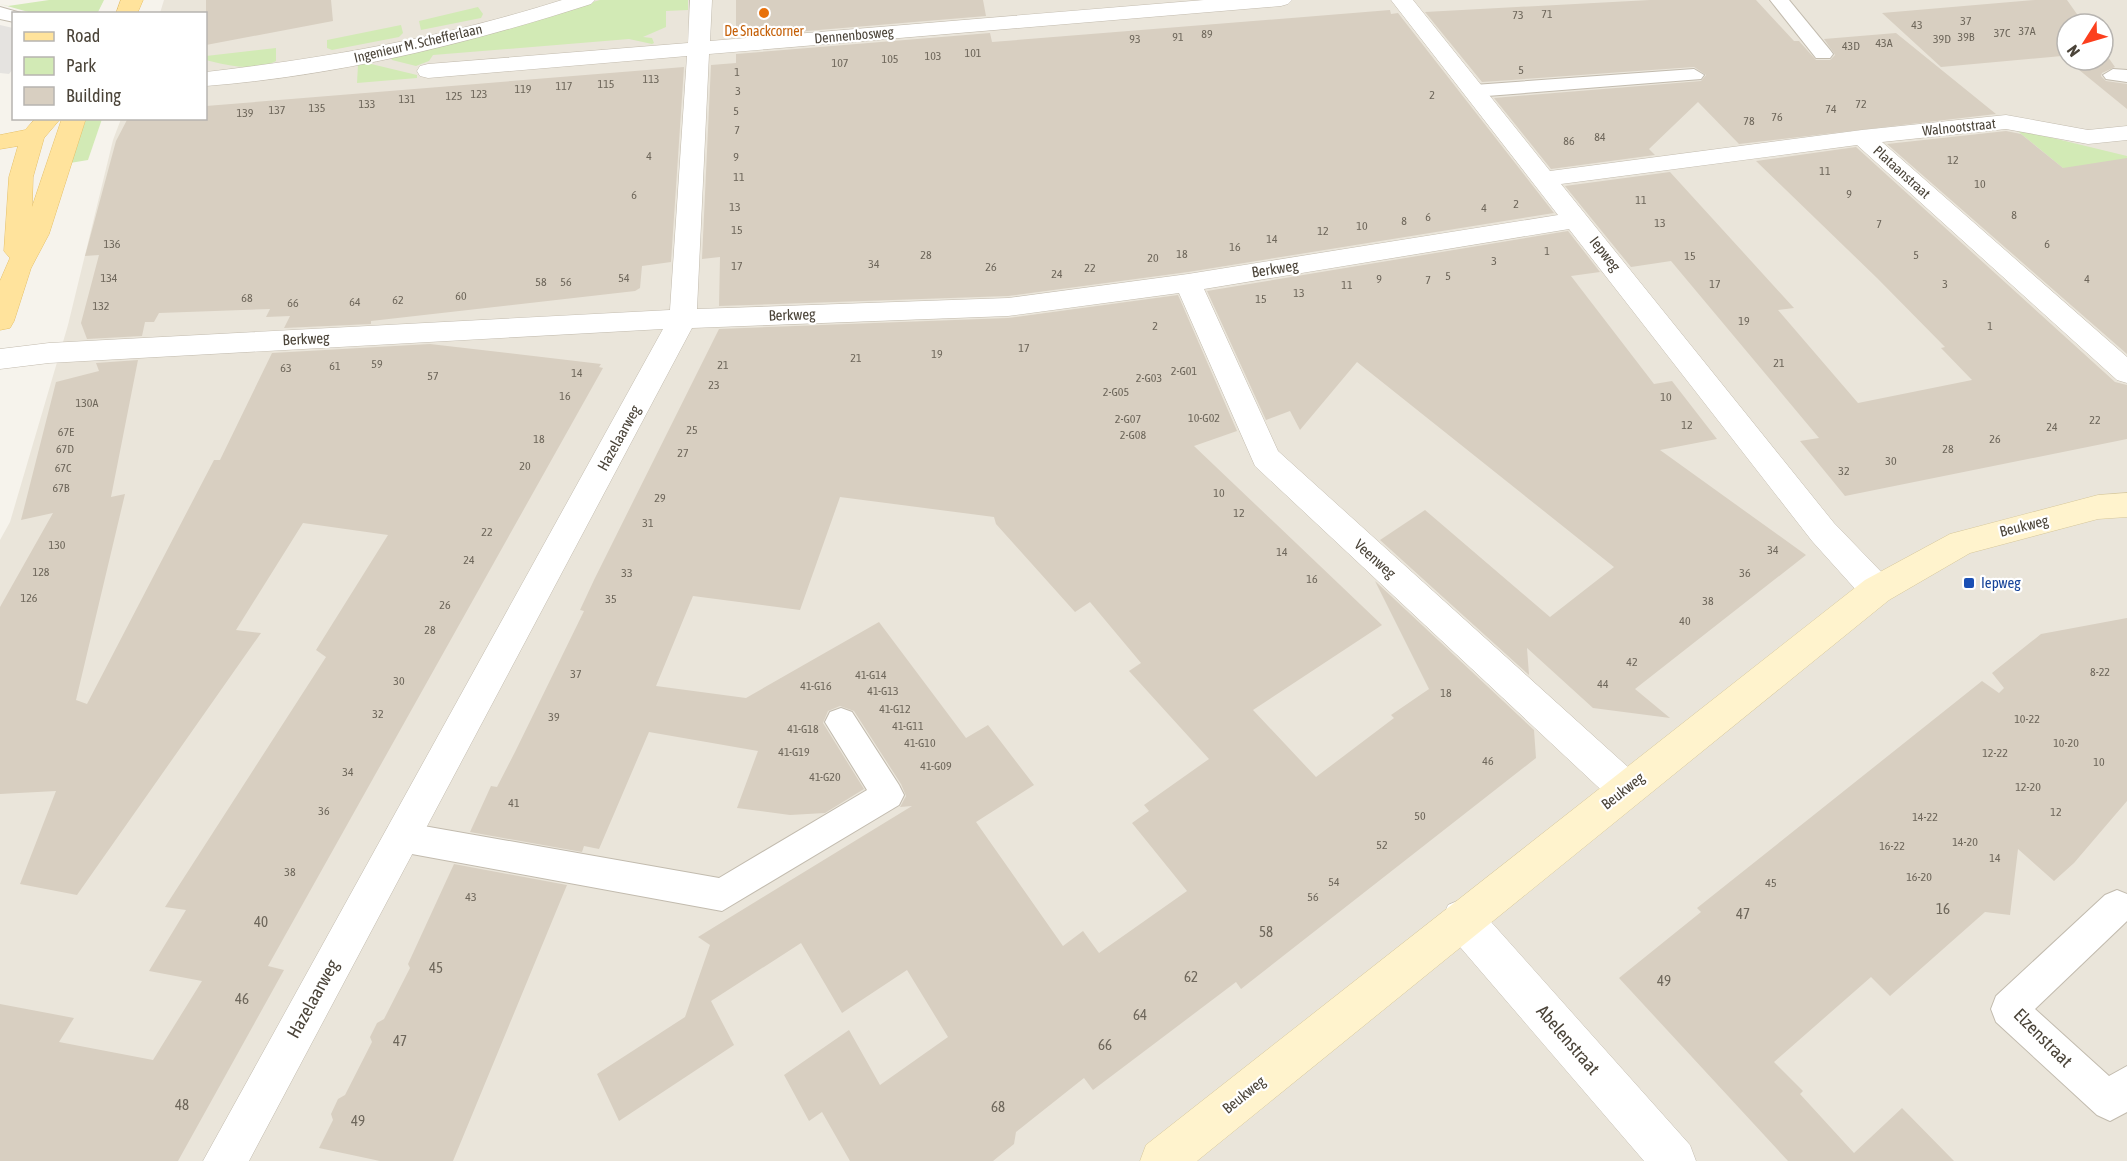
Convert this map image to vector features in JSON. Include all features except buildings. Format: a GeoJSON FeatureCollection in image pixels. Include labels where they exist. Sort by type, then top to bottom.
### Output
{"type":"FeatureCollection","features":[{"type":"Feature","properties":{"kind":"main road"},"geometry":{"type":"LineString","coordinates":[[0,321],[18,268],[36,234],[73,120]]}},
{"type":"Feature","properties":{"kind":"main road"},"geometry":{"type":"LineString","coordinates":[[18,268],[21,177],[41,127]]}},
{"type":"Feature","properties":{"kind":"main road"},"geometry":{"type":"LineString","coordinates":[[0,141],[41,127]]}},
{"type":"Feature","properties":{"kind":"street","name":"Ingenieur M. Schefferlaan"},"geometry":{"type":"LineString","coordinates":[[207,79],[294,70],[441,39],[584,0]]}},
{"type":"Feature","properties":{"kind":"street","name":"Hazelaarweg"},"geometry":{"type":"LineString","coordinates":[[225,1161],[683,319],[701,0]]}},
{"type":"Feature","properties":{"kind":"street","name":"Dennenbosweg"},"geometry":{"type":"LineString","coordinates":[[428,70],[1281,0]]}},
{"type":"Feature","properties":{"kind":"street","name":"Iepweg"},"geometry":{"type":"LineString","coordinates":[[1402,0],[1823,532],[1877,590]]}},
{"type":"Feature","properties":{"kind":"street","name":"Walnootstraat"},"geometry":{"type":"LineString","coordinates":[[1862,136],[2006,122],[2088,137],[2127,134]]}},
{"type":"Feature","properties":{"kind":"street","name":"Plataanstraat"},"geometry":{"type":"LineString","coordinates":[[1544,179],[1862,136],[2127,373]]}},
{"type":"Feature","properties":{"kind":"street","name":"Berkweg"},"geometry":{"type":"LineString","coordinates":[[0,360],[49,353],[683,319],[1008,307],[1188,283],[1578,220]]}},
{"type":"Feature","properties":{"kind":"street","name":"Veenweg"},"geometry":{"type":"LineString","coordinates":[[1188,283],[1266,458],[1626,789]]}},
{"type":"Feature","properties":{"kind":"street","name":"Beukweg"},"geometry":{"type":"LineString","coordinates":[[1162,1161],[1462,919],[1877,590],[1961,543],[2098,507],[2127,505]]}},
{"type":"Feature","properties":{"kind":"street","name":"Abelenstraat"},"geometry":{"type":"LineString","coordinates":[[1462,919],[1674,1161]]}},
{"type":"Feature","properties":{"kind":"lane"},"geometry":{"type":"LineString","coordinates":[[1779,0],[1822,54]]}},
{"type":"Feature","properties":{"kind":"lane"},"geometry":{"type":"LineString","coordinates":[[1474,90],[1694,75]]}},
{"type":"Feature","properties":{"kind":"lane"},"geometry":{"type":"LineString","coordinates":[[401,837],[722,895],[888,795],[841,722]]}},
{"type":"Feature","properties":{"kind":"lane","name":"Elzenstraat"},"geometry":{"type":"LineString","coordinates":[[2117,907],[2009,1009],[2110,1102],[2127,1085]]}},
{"type":"Feature","properties":{"kind":"shaded area"},"geometry":{"type":"Polygon","coordinates":[[[164,0],[2127,0],[2127,1161],[0,1161],[0,540],[10,522],[68,325],[113,140],[121,120],[207,120],[207,12],[160,12],[164,0]]]}},
{"type":"Feature","properties":{"kind":"shaded area"},"geometry":{"type":"Polygon","coordinates":[[[0,25],[12,28],[12,70],[9,74],[0,73],[0,25]]]}},
{"type":"Feature","properties":{"kind":"green space"},"geometry":{"type":"Polygon","coordinates":[[[49,0],[104,0],[98,12],[28,12],[0,4],[8,6],[49,0]]]}},
{"type":"Feature","properties":{"kind":"green space"},"geometry":{"type":"Polygon","coordinates":[[[600,0],[688,0],[688,10],[666,11],[666,27],[643,37],[652,38],[654,43],[652,44],[629,39],[433,55],[429,61],[416,66],[392,60],[391,57],[600,0]]]}},
{"type":"Feature","properties":{"kind":"green space"},"geometry":{"type":"Polygon","coordinates":[[[478,7],[483,14],[481,18],[421,30],[419,21],[478,7]]]}},
{"type":"Feature","properties":{"kind":"green space"},"geometry":{"type":"Polygon","coordinates":[[[401,25],[403,33],[399,37],[332,50],[327,48],[327,40],[401,25]]]}},
{"type":"Feature","properties":{"kind":"green space"},"geometry":{"type":"Polygon","coordinates":[[[276,48],[276,61],[260,67],[223,64],[207,60],[207,56],[276,48]]]}},
{"type":"Feature","properties":{"kind":"green space"},"geometry":{"type":"Polygon","coordinates":[[[367,63],[417,75],[417,78],[357,83],[358,65],[367,63]]]}},
{"type":"Feature","properties":{"kind":"green space"},"geometry":{"type":"Polygon","coordinates":[[[86,120],[102,120],[88,160],[70,163],[86,120]]]}},
{"type":"Feature","properties":{"kind":"green space"},"geometry":{"type":"Polygon","coordinates":[[[2015,129],[2127,156],[2123,217],[2015,129]]]}},
{"type":"Feature","properties":{"kind":"place","name":"De Snackcorner"},"geometry":{"type":"Point","coordinates":[764,13]}},
{"type":"Feature","properties":{"kind":"place","name":"Iepweg"},"geometry":{"type":"Point","coordinates":[1969,583]}}]}
